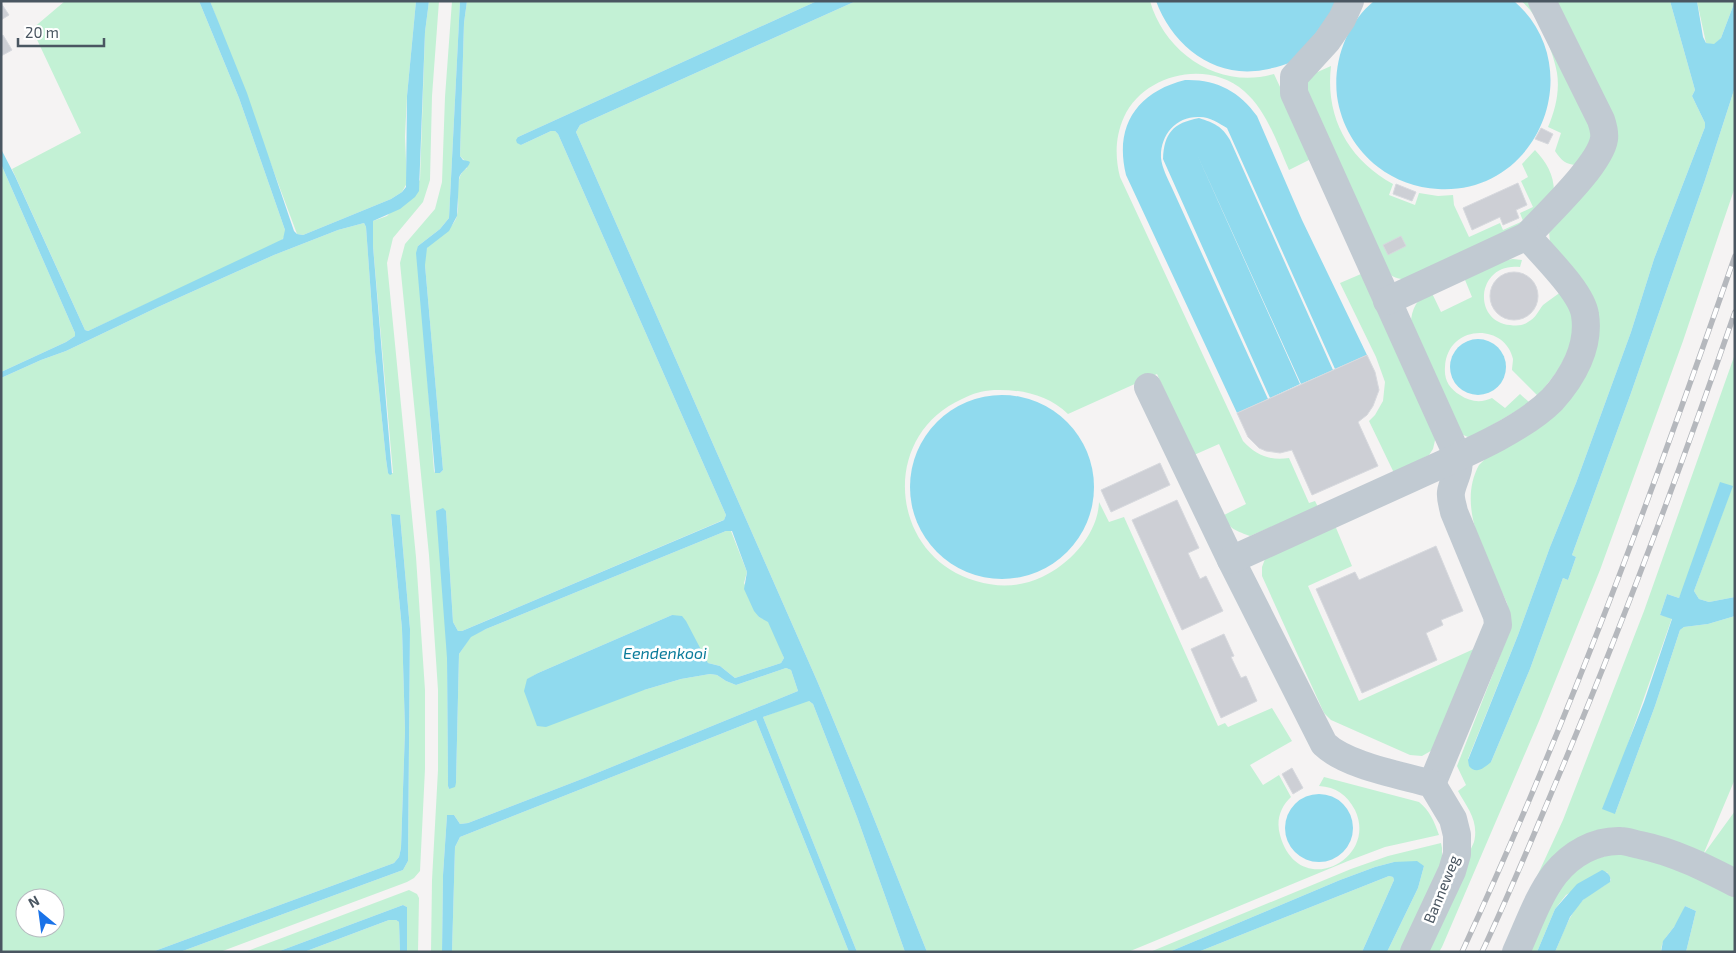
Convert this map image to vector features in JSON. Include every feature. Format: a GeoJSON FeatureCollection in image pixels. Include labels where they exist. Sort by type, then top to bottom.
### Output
{"type":"FeatureCollection","features":[{"type":"Feature","properties":{"kind":"street"},"geometry":{"type":"LineString","coordinates":[[1148,387],[1231,560],[1324,744],[1347,760],[1437,791],[1498,625],[1454,512],[1450,495],[1458,470],[1458,457],[1294,93],[1294,77],[1327,42],[1350,1]]}},
{"type":"Feature","properties":{"kind":"street"},"geometry":{"type":"LineString","coordinates":[[1387,301],[1528,236],[1595,160],[1604,139],[1601,120],[1542,1]]}},
{"type":"Feature","properties":{"kind":"street"},"geometry":{"type":"LineString","coordinates":[[1231,560],[1458,457],[1509,430],[1535,414],[1552,400],[1566,382],[1584,347],[1586,332],[1585,313],[1578,295],[1528,236]]}},
{"type":"Feature","properties":{"kind":"street","name":"Banneweg"},"geometry":{"type":"LineString","coordinates":[[1414,952],[1452,871],[1457,854],[1458,835],[1454,819],[1437,791]]}},
{"type":"Feature","properties":{"kind":"street"},"geometry":{"type":"LineString","coordinates":[[1516,952],[1543,894],[1555,874],[1570,858],[1587,848],[1621,841],[1646,846],[1675,854],[1735,883]]}},
{"type":"Feature","properties":{"kind":"green space"},"geometry":{"type":"Polygon","coordinates":[[[65,1],[199,1],[239,98],[285,230],[285,235],[281,242],[88,331],[85,330],[12,169],[81,133],[32,29],[65,1]]]}},
{"type":"Feature","properties":{"kind":"green space"},"geometry":{"type":"Polygon","coordinates":[[[210,1],[416,1],[407,96],[405,137],[407,183],[402,192],[391,199],[303,235],[297,234],[210,1]]]}},
{"type":"Feature","properties":{"kind":"green space"},"geometry":{"type":"Polygon","coordinates":[[[429,1],[439,1],[432,96],[430,180],[423,202],[393,238],[387,263],[416,557],[425,690],[425,769],[420,871],[407,882],[220,952],[180,952],[403,870],[408,861],[410,629],[400,515],[391,515],[402,629],[405,730],[401,848],[399,857],[394,863],[152,952],[1,952],[1,378],[66,351],[274,255],[338,230],[364,223],[366,227],[375,352],[386,459],[388,473],[393,473],[373,246],[373,221],[387,216],[420,180],[425,32],[429,1]]]}},
{"type":"Feature","properties":{"kind":"green space"},"geometry":{"type":"Polygon","coordinates":[[[452,1],[460,1],[449,218],[440,229],[418,246],[435,473],[440,473],[443,470],[425,255],[429,245],[455,221],[458,209],[458,183],[462,172],[467,168],[465,161],[460,156],[464,23],[467,1],[817,1],[518,137],[521,145],[551,131],[555,131],[558,134],[726,515],[724,520],[462,631],[458,631],[453,622],[446,511],[448,786],[449,789],[456,783],[459,654],[471,636],[726,531],[731,531],[747,572],[744,583],[759,617],[768,621],[775,634],[784,658],[781,663],[735,678],[720,666],[708,663],[672,615],[528,679],[644,690],[681,679],[710,674],[717,675],[736,685],[786,668],[791,670],[798,691],[468,823],[460,824],[454,815],[447,815],[443,875],[442,952],[431,952],[432,880],[438,770],[438,690],[429,555],[400,263],[405,244],[435,209],[442,182],[445,97],[452,1]]]}},
{"type":"Feature","properties":{"kind":"green space"},"geometry":{"type":"Polygon","coordinates":[[[856,1],[1150,1],[1157,20],[1168,37],[1182,52],[1197,63],[1215,72],[1234,77],[1254,78],[1274,74],[1313,158],[1289,170],[1271,128],[1252,99],[1229,81],[1195,74],[1161,81],[1146,90],[1133,102],[1121,124],[1117,147],[1117,162],[1120,177],[1243,441],[1263,456],[1275,459],[1289,458],[1309,503],[1315,501],[1318,507],[1250,536],[1230,526],[1224,515],[1246,504],[1219,444],[1194,455],[1157,374],[1068,414],[1052,402],[1024,392],[985,391],[962,399],[935,416],[917,440],[907,466],[905,494],[911,522],[925,547],[947,568],[976,581],[993,585],[1018,585],[1042,577],[1052,571],[1063,564],[1081,547],[1094,525],[1099,502],[1109,522],[1124,517],[1218,726],[1225,723],[1228,727],[1272,708],[1292,741],[1250,765],[1263,785],[1279,775],[1291,797],[1282,810],[1279,819],[1280,835],[1289,855],[1303,866],[1318,869],[1333,866],[1347,857],[1356,844],[1359,828],[1355,810],[1348,800],[1336,790],[1319,786],[1324,777],[1419,802],[1431,817],[1439,835],[1385,847],[1128,952],[927,952],[818,683],[576,132],[580,125],[856,1]]]}},
{"type":"Feature","properties":{"kind":"green space"},"geometry":{"type":"Polygon","coordinates":[[[1521,1],[1529,1],[1595,136],[1577,165],[1564,161],[1555,151],[1561,133],[1548,127],[1555,108],[1557,94],[1558,80],[1555,65],[1549,45],[1539,24],[1521,1]]]}},
{"type":"Feature","properties":{"kind":"green space"},"geometry":{"type":"Polygon","coordinates":[[[1554,1],[1670,1],[1695,90],[1692,96],[1705,123],[1705,127],[1654,259],[1631,332],[1576,483],[1468,759],[1491,762],[1530,669],[1563,578],[1568,580],[1576,557],[1572,555],[1631,393],[1705,180],[1735,87],[1735,187],[1683,341],[1600,570],[1539,721],[1442,947],[1439,952],[1425,952],[1474,842],[1474,821],[1458,791],[1466,785],[1457,766],[1508,635],[1509,615],[1507,603],[1477,535],[1471,499],[1473,482],[1479,465],[1587,359],[1550,244],[1549,230],[1607,158],[1554,1]]]}},
{"type":"Feature","properties":{"kind":"green space"},"geometry":{"type":"Polygon","coordinates":[[[1697,1],[1735,1],[1721,38],[1714,45],[1706,43],[1697,1]]]}},
{"type":"Feature","properties":{"kind":"green space"},"geometry":{"type":"Polygon","coordinates":[[[1331,66],[1330,85],[1332,102],[1336,119],[1343,135],[1363,162],[1393,184],[1389,195],[1415,205],[1419,193],[1438,196],[1453,195],[1454,205],[1469,237],[1500,223],[1503,230],[1523,221],[1520,213],[1533,207],[1521,181],[1528,177],[1522,164],[1535,150],[1549,169],[1553,180],[1554,192],[1524,225],[1410,279],[1400,279],[1392,276],[1386,272],[1302,88],[1304,78],[1331,66]]]}},
{"type":"Feature","properties":{"kind":"green space"},"geometry":{"type":"Polygon","coordinates":[[[1,164],[75,336],[1,372],[1,164]]]}},
{"type":"Feature","properties":{"kind":"green space"},"geometry":{"type":"Polygon","coordinates":[[[1513,259],[1522,260],[1520,267],[1506,268],[1495,273],[1488,282],[1484,293],[1485,304],[1489,314],[1497,321],[1512,325],[1524,324],[1533,318],[1543,305],[1562,291],[1572,306],[1572,342],[1559,369],[1538,396],[1512,370],[1513,359],[1508,347],[1499,339],[1488,334],[1477,333],[1465,336],[1455,342],[1448,353],[1445,376],[1450,386],[1456,392],[1476,401],[1492,398],[1505,408],[1520,394],[1530,403],[1470,438],[1459,433],[1411,324],[1412,313],[1422,296],[1430,289],[1441,312],[1472,297],[1463,275],[1488,263],[1513,259]]]}},
{"type":"Feature","properties":{"kind":"green space"},"geometry":{"type":"Polygon","coordinates":[[[1361,274],[1436,436],[1433,449],[1429,455],[1394,473],[1369,421],[1383,401],[1385,382],[1376,357],[1340,283],[1361,274]]]}},
{"type":"Feature","properties":{"kind":"green space"},"geometry":{"type":"Polygon","coordinates":[[[1735,354],[1735,597],[1709,602],[1699,599],[1694,591],[1732,487],[1679,598],[1667,594],[1660,615],[1672,618],[1626,749],[1615,814],[1655,706],[1680,630],[1684,627],[1708,624],[1735,616],[1735,779],[1703,855],[1735,811],[1735,873],[1597,835],[1509,952],[1502,952],[1563,820],[1644,611],[1735,354]]]}},
{"type":"Feature","properties":{"kind":"green space"},"geometry":{"type":"Polygon","coordinates":[[[1334,523],[1352,566],[1308,586],[1359,701],[1476,648],[1436,748],[1422,756],[1410,755],[1331,720],[1324,713],[1262,576],[1262,567],[1265,559],[1334,523]]]}},
{"type":"Feature","properties":{"kind":"green space"},"geometry":{"type":"Polygon","coordinates":[[[805,701],[813,704],[857,817],[905,952],[857,952],[763,717],[805,701]]]}},
{"type":"Feature","properties":{"kind":"green space"},"geometry":{"type":"Polygon","coordinates":[[[756,720],[849,952],[452,952],[455,847],[460,837],[756,720]]]}},
{"type":"Feature","properties":{"kind":"green space"},"geometry":{"type":"Polygon","coordinates":[[[1441,843],[1442,863],[1404,952],[1387,952],[1418,888],[1424,866],[1394,862],[1340,880],[1169,952],[1150,952],[1351,869],[1388,856],[1441,843]]]}},
{"type":"Feature","properties":{"kind":"green space"},"geometry":{"type":"Polygon","coordinates":[[[1620,852],[1674,867],[1735,895],[1735,952],[1686,952],[1696,911],[1685,906],[1664,941],[1661,952],[1555,952],[1578,906],[1586,897],[1611,880],[1607,872],[1566,895],[1555,909],[1537,952],[1524,952],[1550,897],[1584,862],[1620,852]]]}},
{"type":"Feature","properties":{"kind":"green space"},"geometry":{"type":"Polygon","coordinates":[[[1389,876],[1393,877],[1394,880],[1362,952],[1198,952],[1389,876]]]}},
{"type":"Feature","properties":{"kind":"green space"},"geometry":{"type":"Polygon","coordinates":[[[409,890],[417,894],[419,898],[418,952],[407,952],[407,907],[403,905],[277,952],[245,952],[409,890]]]}},
{"type":"Feature","properties":{"kind":"green space"},"geometry":{"type":"Polygon","coordinates":[[[389,920],[399,922],[400,952],[304,952],[389,920]]]}},
{"type":"Feature","properties":{"kind":"water"},"geometry":{"type":"Polygon","coordinates":[[[199,1],[210,1],[247,93],[294,231],[297,234],[303,235],[391,199],[406,187],[407,96],[416,1],[429,1],[425,32],[419,191],[415,197],[400,209],[373,221],[373,246],[392,474],[390,475],[386,459],[375,352],[366,227],[364,223],[338,230],[274,255],[66,351],[1,378],[1,372],[66,342],[75,336],[75,333],[1,164],[1,149],[85,330],[88,331],[283,239],[285,230],[239,98],[199,1]]]}},
{"type":"Feature","properties":{"kind":"water"},"geometry":{"type":"Polygon","coordinates":[[[460,1],[467,1],[464,23],[460,156],[463,160],[470,162],[459,178],[457,216],[449,231],[427,248],[425,265],[443,470],[440,473],[435,473],[416,253],[418,246],[440,229],[449,218],[460,1]]]}},
{"type":"Feature","properties":{"kind":"water","name":"Eendenkooi"},"geometry":{"type":"Polygon","coordinates":[[[817,1],[856,1],[580,125],[576,132],[818,683],[927,952],[905,952],[857,817],[813,704],[809,701],[763,717],[857,952],[849,952],[756,720],[460,837],[455,847],[452,952],[442,952],[443,875],[447,815],[454,815],[460,824],[468,823],[798,691],[791,670],[786,668],[736,685],[717,675],[710,674],[681,679],[644,690],[546,727],[537,726],[524,691],[527,679],[672,615],[682,616],[686,621],[708,663],[720,666],[735,678],[781,663],[784,658],[768,622],[759,617],[754,611],[744,589],[747,572],[732,531],[726,531],[486,629],[471,637],[459,654],[456,783],[455,787],[449,789],[447,658],[436,511],[443,508],[446,511],[453,622],[458,631],[462,631],[724,520],[726,515],[558,134],[555,131],[551,131],[521,145],[516,140],[518,137],[817,1]]]}},
{"type":"Feature","properties":{"kind":"water"},"geometry":{"type":"Polygon","coordinates":[[[1156,1],[1342,1],[1293,61],[1282,66],[1263,70],[1245,71],[1228,69],[1212,64],[1184,45],[1163,17],[1156,1]]]}},
{"type":"Feature","properties":{"kind":"water"},"geometry":{"type":"Polygon","coordinates":[[[1374,1],[1514,1],[1537,28],[1548,59],[1550,91],[1542,122],[1526,150],[1503,171],[1473,185],[1438,189],[1422,187],[1385,172],[1356,145],[1346,127],[1339,107],[1336,83],[1337,70],[1349,32],[1364,10],[1374,1]]]}},
{"type":"Feature","properties":{"kind":"water"},"geometry":{"type":"Polygon","coordinates":[[[1670,1],[1697,1],[1703,37],[1706,43],[1714,44],[1721,38],[1735,1],[1735,87],[1705,180],[1631,393],[1572,555],[1576,557],[1568,580],[1563,578],[1530,669],[1491,762],[1483,768],[1474,770],[1469,766],[1468,760],[1576,483],[1631,332],[1654,259],[1705,127],[1705,123],[1692,96],[1695,90],[1670,1]]]}},
{"type":"Feature","properties":{"kind":"water"},"geometry":{"type":"Polygon","coordinates":[[[1185,80],[1207,82],[1226,88],[1243,100],[1257,116],[1302,220],[1367,355],[1335,369],[1227,128],[1206,118],[1198,117],[1182,120],[1170,129],[1163,142],[1161,158],[1163,166],[1268,399],[1237,413],[1126,175],[1123,157],[1123,141],[1127,127],[1133,114],[1142,102],[1154,93],[1185,80]]]}},
{"type":"Feature","properties":{"kind":"water"},"geometry":{"type":"Polygon","coordinates":[[[1199,118],[1217,126],[1224,131],[1230,140],[1333,370],[1301,384],[1196,152],[1300,384],[1270,398],[1163,159],[1165,142],[1176,126],[1199,118]]]}},
{"type":"Feature","properties":{"kind":"water"},"geometry":{"type":"Polygon","coordinates":[[[1478,339],[1498,347],[1506,367],[1498,387],[1478,395],[1458,387],[1450,367],[1458,347],[1478,339]]]}},
{"type":"Feature","properties":{"kind":"water"},"geometry":{"type":"Polygon","coordinates":[[[1002,395],[1020,397],[1037,402],[1067,422],[1087,452],[1092,469],[1094,487],[1092,505],[1087,522],[1067,552],[1037,572],[1020,577],[1002,579],[984,577],[967,572],[937,552],[917,522],[912,505],[910,487],[912,469],[917,452],[937,422],[967,402],[984,397],[1002,395]]]}},
{"type":"Feature","properties":{"kind":"water"},"geometry":{"type":"Polygon","coordinates":[[[1720,482],[1733,486],[1694,591],[1699,599],[1709,602],[1735,597],[1735,616],[1708,624],[1684,627],[1680,630],[1655,706],[1615,814],[1602,809],[1644,702],[1672,619],[1660,615],[1667,594],[1679,598],[1720,482]]]}},
{"type":"Feature","properties":{"kind":"water"},"geometry":{"type":"Polygon","coordinates":[[[391,514],[400,515],[410,629],[408,861],[403,870],[180,952],[152,952],[394,863],[399,857],[401,848],[405,730],[402,629],[391,514]]]}},
{"type":"Feature","properties":{"kind":"water"},"geometry":{"type":"Polygon","coordinates":[[[1312,794],[1326,794],[1338,799],[1348,809],[1353,821],[1353,835],[1348,847],[1338,857],[1326,862],[1312,862],[1300,857],[1290,847],[1285,835],[1285,821],[1290,809],[1300,799],[1312,794]]]}},
{"type":"Feature","properties":{"kind":"water"},"geometry":{"type":"Polygon","coordinates":[[[1417,861],[1424,866],[1418,888],[1387,952],[1362,952],[1394,880],[1393,877],[1389,876],[1198,952],[1169,952],[1375,867],[1394,862],[1417,861]]]}},
{"type":"Feature","properties":{"kind":"water"},"geometry":{"type":"Polygon","coordinates":[[[1602,870],[1609,874],[1610,882],[1583,900],[1570,917],[1555,952],[1537,952],[1555,909],[1577,884],[1602,870]]]}},
{"type":"Feature","properties":{"kind":"water"},"geometry":{"type":"Polygon","coordinates":[[[403,905],[407,907],[407,952],[400,952],[399,922],[389,920],[304,952],[277,952],[403,905]]]}},
{"type":"Feature","properties":{"kind":"water"},"geometry":{"type":"Polygon","coordinates":[[[1685,906],[1696,911],[1686,952],[1661,952],[1663,941],[1674,927],[1685,906]]]}},
{"type":"Feature","properties":{"kind":"building"},"geometry":{"type":"Polygon","coordinates":[[[1,3],[9,15],[1,20],[1,3]]]}},
{"type":"Feature","properties":{"kind":"building"},"geometry":{"type":"Polygon","coordinates":[[[3,35],[12,50],[1,56],[1,36],[3,35]]]}},
{"type":"Feature","properties":{"kind":"building"},"geometry":{"type":"Polygon","coordinates":[[[1541,128],[1553,134],[1548,144],[1535,139],[1541,128]]]}},
{"type":"Feature","properties":{"kind":"building"},"geometry":{"type":"Polygon","coordinates":[[[1518,183],[1527,205],[1516,210],[1519,218],[1503,225],[1500,217],[1472,230],[1463,208],[1518,183]]]}},
{"type":"Feature","properties":{"kind":"building"},"geometry":{"type":"Polygon","coordinates":[[[1396,184],[1416,192],[1412,201],[1393,194],[1396,184]]]}},
{"type":"Feature","properties":{"kind":"building"},"geometry":{"type":"Polygon","coordinates":[[[1401,236],[1406,246],[1388,255],[1383,245],[1401,236]]]}},
{"type":"Feature","properties":{"kind":"building"},"geometry":{"type":"Polygon","coordinates":[[[1514,272],[1523,274],[1531,279],[1536,287],[1538,296],[1536,305],[1531,313],[1523,318],[1514,320],[1505,318],[1497,313],[1492,305],[1490,296],[1492,287],[1497,279],[1505,274],[1514,272]]]}},
{"type":"Feature","properties":{"kind":"building"},"geometry":{"type":"Polygon","coordinates":[[[1367,355],[1375,372],[1379,390],[1373,406],[1367,415],[1358,422],[1378,466],[1312,495],[1292,450],[1280,453],[1259,448],[1248,437],[1237,413],[1367,355]]]}},
{"type":"Feature","properties":{"kind":"building"},"geometry":{"type":"Polygon","coordinates":[[[1160,463],[1170,485],[1111,512],[1101,490],[1160,463]]]}},
{"type":"Feature","properties":{"kind":"building"},"geometry":{"type":"Polygon","coordinates":[[[1177,500],[1199,548],[1188,553],[1200,579],[1206,576],[1223,611],[1182,630],[1132,520],[1177,500]]]}},
{"type":"Feature","properties":{"kind":"building"},"geometry":{"type":"Polygon","coordinates":[[[1436,546],[1463,611],[1441,620],[1443,625],[1426,633],[1437,660],[1362,693],[1316,589],[1355,572],[1359,580],[1436,546]]]}},
{"type":"Feature","properties":{"kind":"building"},"geometry":{"type":"Polygon","coordinates":[[[1224,634],[1234,656],[1231,657],[1241,678],[1246,676],[1257,701],[1221,718],[1191,649],[1224,634]]]}},
{"type":"Feature","properties":{"kind":"building"},"geometry":{"type":"Polygon","coordinates":[[[1292,768],[1303,788],[1293,794],[1282,774],[1292,768]]]}},
{"type":"Feature","properties":{"kind":"railway"},"geometry":{"type":"LineString","coordinates":[[1462,952],[1501,867],[1573,694],[1673,432],[1735,256]]}},
{"type":"Feature","properties":{"kind":"railway"},"geometry":{"type":"LineString","coordinates":[[1482,952],[1523,860],[1608,655],[1674,484],[1735,312]]}}]}
